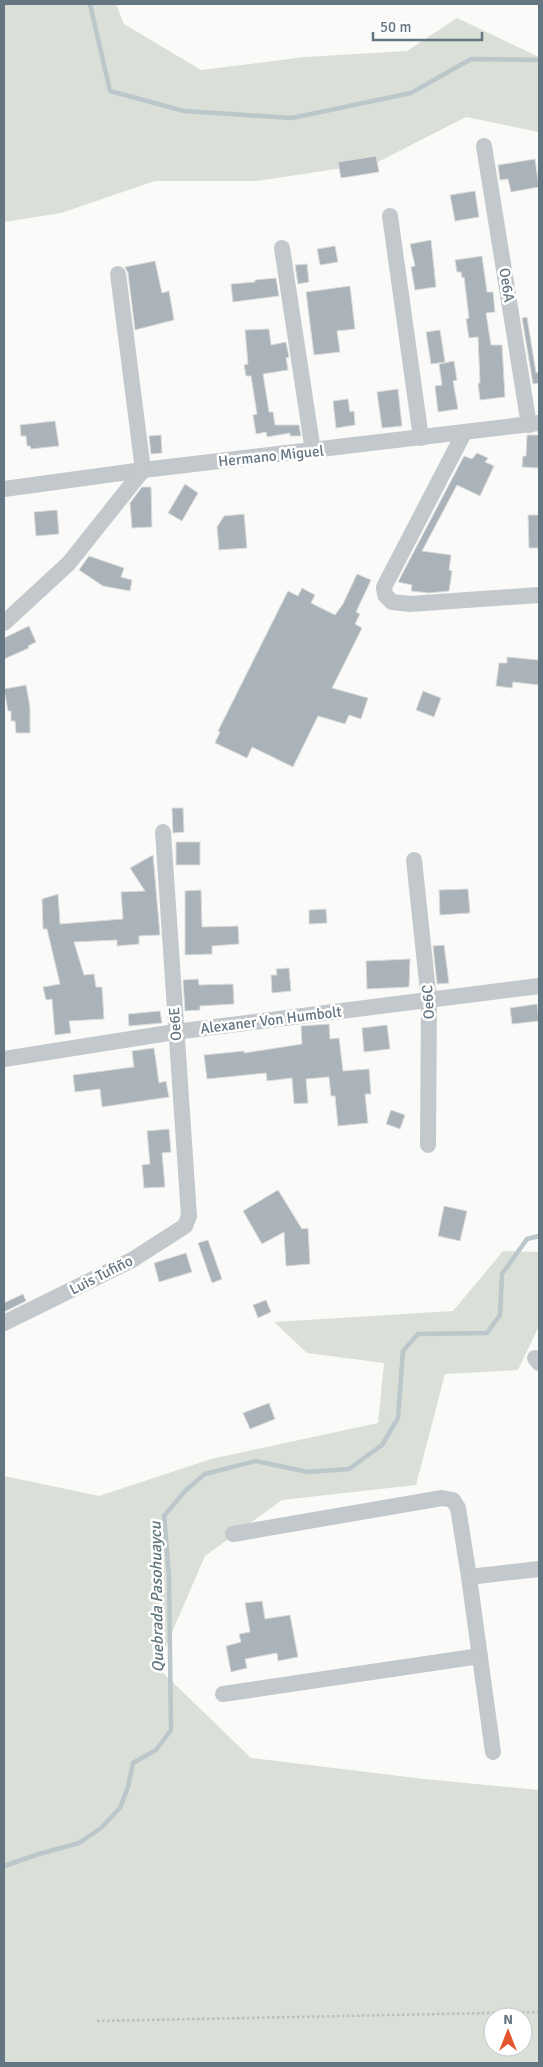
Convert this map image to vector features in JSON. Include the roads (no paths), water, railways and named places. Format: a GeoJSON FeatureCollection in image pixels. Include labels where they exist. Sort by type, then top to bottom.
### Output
{"type":"FeatureCollection","features":[{"type":"Feature","properties":{"kind":"street","name":"Oe6A"},"geometry":{"type":"LineString","coordinates":[[484,146],[534,424]]}},
{"type":"Feature","properties":{"kind":"street"},"geometry":{"type":"LineString","coordinates":[[390,216],[421,438]]}},
{"type":"Feature","properties":{"kind":"street"},"geometry":{"type":"LineString","coordinates":[[282,248],[313,451]]}},
{"type":"Feature","properties":{"kind":"street"},"geometry":{"type":"LineString","coordinates":[[4,623],[69,563],[143,470],[118,274]]}},
{"type":"Feature","properties":{"kind":"street","name":"Hermano Miguel"},"geometry":{"type":"LineString","coordinates":[[4,490],[143,470],[534,424]]}},
{"type":"Feature","properties":{"kind":"street"},"geometry":{"type":"LineString","coordinates":[[464,433],[384,587],[386,595],[392,602],[410,604],[539,595]]}},
{"type":"Feature","properties":{"kind":"street","name":"Oe6E"},"geometry":{"type":"LineString","coordinates":[[163,832],[189,1216]]}},
{"type":"Feature","properties":{"kind":"street","name":"Oe6C"},"geometry":{"type":"LineString","coordinates":[[414,860],[429,1001],[428,1144]]}},
{"type":"Feature","properties":{"kind":"street","name":"Alexaner Von Humbolt"},"geometry":{"type":"LineString","coordinates":[[4,1059],[176,1032],[539,986]]}},
{"type":"Feature","properties":{"kind":"street","name":"Luis Tufiño"},"geometry":{"type":"LineString","coordinates":[[4,1323],[132,1260],[185,1226],[189,1216]]}},
{"type":"Feature","properties":{"kind":"street"},"geometry":{"type":"LineString","coordinates":[[233,1534],[442,1498],[453,1500],[458,1508],[470,1577],[493,1752]]}},
{"type":"Feature","properties":{"kind":"street"},"geometry":{"type":"LineString","coordinates":[[470,1577],[539,1568]]}},
{"type":"Feature","properties":{"kind":"street"},"geometry":{"type":"LineString","coordinates":[[223,1694],[480,1656]]}},
{"type":"Feature","properties":{"kind":"waterway"},"geometry":{"type":"LineString","coordinates":[[90,4],[110,91],[184,111],[292,118],[411,93],[471,59],[539,60]]}},
{"type":"Feature","properties":{"kind":"waterway","name":"Quebrada Pasohuaycu"},"geometry":{"type":"LineString","coordinates":[[4,1866],[79,1843],[101,1828],[120,1808],[128,1787],[133,1763],[156,1750],[171,1730],[169,1576],[164,1516],[185,1491],[205,1474],[256,1461],[308,1472],[349,1469],[382,1445],[398,1418],[403,1351],[418,1334],[487,1333],[500,1315],[502,1274],[527,1239],[539,1236]]}}]}
